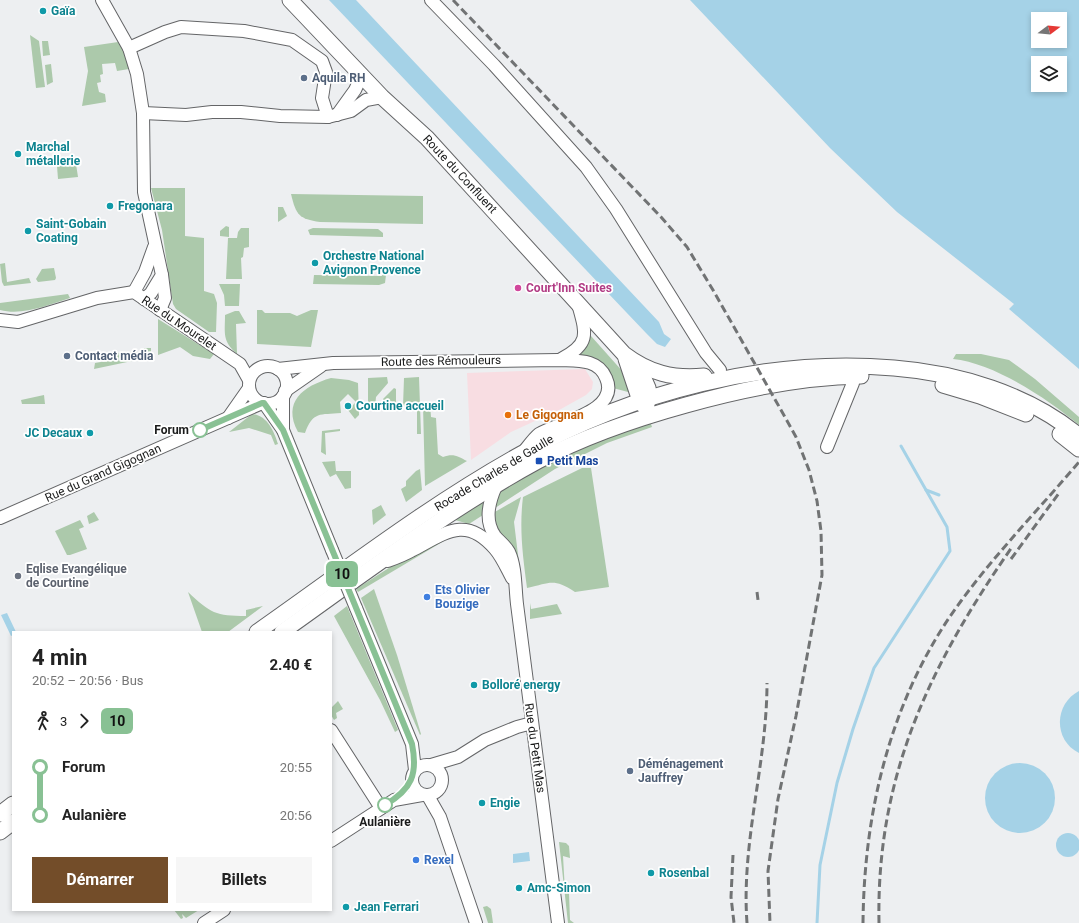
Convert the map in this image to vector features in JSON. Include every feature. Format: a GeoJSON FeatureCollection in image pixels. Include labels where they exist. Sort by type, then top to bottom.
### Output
{"type":"FeatureCollection","features":[{"type":"Feature","properties":{"kind":"main road","name":"Route du Confluent"},"geometry":{"type":"LineString","coordinates":[[290,0],[382,98],[427,138],[624,354]]}},
{"type":"Feature","properties":{"kind":"main road"},"geometry":{"type":"LineString","coordinates":[[624,354],[638,365],[666,375],[685,378],[725,374]]}},
{"type":"Feature","properties":{"kind":"main road"},"geometry":{"type":"LineString","coordinates":[[624,354],[645,402],[665,411]]}},
{"type":"Feature","properties":{"kind":"main road"},"geometry":{"type":"LineString","coordinates":[[562,449],[592,429],[635,413],[645,402],[648,388],[638,365]]}},
{"type":"Feature","properties":{"kind":"main road","name":"Rocade Charles de Gaulle"},"geometry":{"type":"LineString","coordinates":[[258,631],[449,497],[522,453],[576,427],[725,374],[792,368],[878,366],[937,374],[999,391],[1055,418],[1079,436]]}},
{"type":"Feature","properties":{"kind":"main road","name":"Rocade Charles de Gaulle"},"geometry":{"type":"LineString","coordinates":[[283,631],[376,565],[496,486],[562,449],[619,425],[723,395],[792,381],[854,376],[920,381],[943,385],[980,396],[1034,418],[1054,430],[1079,449]]}},
{"type":"Feature","properties":{"kind":"main road"},"geometry":{"type":"LineString","coordinates":[[0,814],[12,805]]}},
{"type":"Feature","properties":{"kind":"main road"},"geometry":{"type":"LineString","coordinates":[[0,832],[12,823]]}},
{"type":"Feature","properties":{"kind":"street"},"geometry":{"type":"LineString","coordinates":[[102,0],[128,48],[137,74],[143,112],[144,192],[154,247],[162,275],[165,298],[160,310]]}},
{"type":"Feature","properties":{"kind":"street"},"geometry":{"type":"LineString","coordinates":[[431,0],[586,167],[616,210],[706,353],[725,374]]}},
{"type":"Feature","properties":{"kind":"street"},"geometry":{"type":"LineString","coordinates":[[128,48],[165,32],[181,27],[244,31],[292,40],[322,61],[326,72],[322,98],[332,116]]}},
{"type":"Feature","properties":{"kind":"street"},"geometry":{"type":"LineString","coordinates":[[332,116],[355,90],[362,75]]}},
{"type":"Feature","properties":{"kind":"street"},"geometry":{"type":"LineString","coordinates":[[143,112],[186,115],[227,112],[280,116],[332,116],[351,111],[366,100],[382,98]]}},
{"type":"Feature","properties":{"kind":"street"},"geometry":{"type":"LineString","coordinates":[[154,247],[139,295],[151,293],[162,275]]}},
{"type":"Feature","properties":{"kind":"street","name":"Rue du Mourelet"},"geometry":{"type":"LineString","coordinates":[[0,320],[18,322],[97,298],[139,295],[240,364],[261,367]]}},
{"type":"Feature","properties":{"kind":"street"},"geometry":{"type":"LineString","coordinates":[[558,360],[576,351],[582,342],[585,332],[578,304]]}},
{"type":"Feature","properties":{"kind":"street","name":"Route des Rémouleurs"},"geometry":{"type":"LineString","coordinates":[[278,369],[323,365],[414,361],[558,360],[583,361],[597,365],[602,370],[608,384],[606,399],[593,410],[538,435],[522,453]]}},
{"type":"Feature","properties":{"kind":"street","name":"Rue du Mourelet"},"geometry":{"type":"LineString","coordinates":[[240,364],[249,384]]}},
{"type":"Feature","properties":{"kind":"street"},"geometry":{"type":"LineString","coordinates":[[263,403],[274,402],[323,365]]}},
{"type":"Feature","properties":{"kind":"street"},"geometry":{"type":"LineString","coordinates":[[228,419],[249,384],[254,372],[261,367],[267,366],[278,369],[286,379],[283,430]]}},
{"type":"Feature","properties":{"kind":"street"},"geometry":{"type":"LineString","coordinates":[[827,447],[853,383],[854,376]]}},
{"type":"Feature","properties":{"kind":"street"},"geometry":{"type":"LineString","coordinates":[[249,384],[253,397],[263,403],[283,430],[412,744],[431,765],[439,770],[443,778]]}},
{"type":"Feature","properties":{"kind":"street","name":"Rue du Grand Gigognan"},"geometry":{"type":"LineString","coordinates":[[0,518],[263,403]]}},
{"type":"Feature","properties":{"kind":"street","name":"Rue du Petit Mas"},"geometry":{"type":"LineString","coordinates":[[496,486],[488,504],[489,520],[495,535],[509,551],[514,566],[514,581],[558,923]]}},
{"type":"Feature","properties":{"kind":"street"},"geometry":{"type":"LineString","coordinates":[[376,565],[410,552],[440,534],[455,529],[467,529],[479,534],[496,550],[514,581]]}},
{"type":"Feature","properties":{"kind":"street"},"geometry":{"type":"LineString","coordinates":[[332,839],[394,800],[413,775],[424,765],[431,765],[458,757],[485,740],[517,727],[532,723]]}},
{"type":"Feature","properties":{"kind":"street"},"geometry":{"type":"LineString","coordinates":[[332,732],[381,808]]}},
{"type":"Feature","properties":{"kind":"street"},"geometry":{"type":"LineString","coordinates":[[412,744],[415,789],[425,795],[440,817],[476,923]]}},
{"type":"Feature","properties":{"kind":"street"},"geometry":{"type":"LineString","coordinates":[[394,800],[437,792],[441,788],[443,778],[458,757]]}},
{"type":"Feature","properties":{"kind":"street"},"geometry":{"type":"LineString","coordinates":[[204,923],[222,911]]}},
{"type":"Feature","properties":{"kind":"shaded area","name":"Le Gigognan"},"geometry":{"type":"Polygon","coordinates":[[[585,369],[593,382],[592,389],[586,395],[561,409],[511,432],[471,460],[467,373],[585,369]]]}},
{"type":"Feature","properties":{"kind":"green space"},"geometry":{"type":"Polygon","coordinates":[[[30,35],[39,41],[45,87],[36,88],[30,35]]]}},
{"type":"Feature","properties":{"kind":"green space"},"geometry":{"type":"Polygon","coordinates":[[[42,41],[48,41],[50,55],[43,56],[42,41]]]}},
{"type":"Feature","properties":{"kind":"green space"},"geometry":{"type":"Polygon","coordinates":[[[125,41],[129,69],[117,71],[115,63],[102,64],[103,74],[100,75],[101,82],[97,83],[99,92],[105,94],[106,102],[82,106],[88,71],[84,47],[125,41]]]}},
{"type":"Feature","properties":{"kind":"green space"},"geometry":{"type":"Polygon","coordinates":[[[51,64],[53,82],[47,85],[45,65],[51,64]]]}},
{"type":"Feature","properties":{"kind":"green space"},"geometry":{"type":"Polygon","coordinates":[[[76,164],[78,177],[58,179],[57,166],[76,164]]]}},
{"type":"Feature","properties":{"kind":"green space"},"geometry":{"type":"Polygon","coordinates":[[[151,188],[185,188],[185,236],[204,238],[204,291],[214,294],[217,303],[216,332],[209,332],[176,309],[173,304],[162,230],[151,188]]]}},
{"type":"Feature","properties":{"kind":"green space"},"geometry":{"type":"Polygon","coordinates":[[[291,194],[423,196],[423,224],[313,221],[300,215],[295,207],[291,194]]]}},
{"type":"Feature","properties":{"kind":"green space"},"geometry":{"type":"Polygon","coordinates":[[[278,207],[283,207],[287,216],[278,222],[278,207]]]}},
{"type":"Feature","properties":{"kind":"green space"},"geometry":{"type":"Polygon","coordinates":[[[226,226],[229,227],[229,237],[220,236],[220,231],[226,226]]]}},
{"type":"Feature","properties":{"kind":"green space"},"geometry":{"type":"Polygon","coordinates":[[[241,228],[249,228],[249,247],[244,248],[243,257],[241,258],[242,279],[226,279],[228,238],[237,238],[238,232],[241,228]]]}},
{"type":"Feature","properties":{"kind":"green space"},"geometry":{"type":"Polygon","coordinates":[[[313,228],[378,229],[383,233],[383,237],[310,235],[308,230],[313,228]]]}},
{"type":"Feature","properties":{"kind":"green space"},"geometry":{"type":"Polygon","coordinates":[[[5,263],[7,282],[29,278],[31,283],[4,286],[2,282],[0,264],[5,263]]]}},
{"type":"Feature","properties":{"kind":"green space"},"geometry":{"type":"Polygon","coordinates":[[[54,268],[55,280],[38,282],[36,279],[42,269],[54,268]]]}},
{"type":"Feature","properties":{"kind":"green space"},"geometry":{"type":"Polygon","coordinates":[[[384,270],[386,275],[385,283],[379,285],[313,284],[314,275],[382,276],[384,270]]]}},
{"type":"Feature","properties":{"kind":"green space"},"geometry":{"type":"Polygon","coordinates":[[[219,284],[240,284],[239,306],[225,306],[224,295],[219,284]]]}},
{"type":"Feature","properties":{"kind":"green space"},"geometry":{"type":"Polygon","coordinates":[[[68,294],[70,298],[35,309],[18,312],[0,310],[0,303],[68,294]]]}},
{"type":"Feature","properties":{"kind":"green space"},"geometry":{"type":"Polygon","coordinates":[[[257,310],[262,310],[265,313],[290,313],[297,316],[311,310],[318,310],[311,347],[257,344],[257,310]]]}},
{"type":"Feature","properties":{"kind":"green space"},"geometry":{"type":"Polygon","coordinates":[[[239,311],[246,323],[236,324],[237,354],[229,345],[225,336],[225,315],[239,311]]]}},
{"type":"Feature","properties":{"kind":"green space"},"geometry":{"type":"Polygon","coordinates":[[[158,319],[214,354],[210,359],[193,356],[180,347],[158,355],[158,319]]]}},
{"type":"Feature","properties":{"kind":"green space"},"geometry":{"type":"Polygon","coordinates":[[[587,336],[591,336],[624,373],[631,388],[628,392],[613,388],[610,372],[602,364],[576,358],[587,336]]]}},
{"type":"Feature","properties":{"kind":"green space"},"geometry":{"type":"Polygon","coordinates":[[[144,348],[151,348],[151,357],[94,369],[95,363],[112,360],[112,353],[144,352],[144,348]]]}},
{"type":"Feature","properties":{"kind":"green space"},"geometry":{"type":"Polygon","coordinates":[[[956,354],[981,354],[1009,360],[1035,379],[1079,417],[1079,425],[1052,404],[1020,384],[986,367],[953,359],[956,354]]]}},
{"type":"Feature","properties":{"kind":"green space"},"geometry":{"type":"Polygon","coordinates":[[[387,377],[388,383],[376,397],[375,407],[368,408],[368,378],[387,377]]]}},
{"type":"Feature","properties":{"kind":"green space"},"geometry":{"type":"Polygon","coordinates":[[[419,377],[421,434],[417,434],[417,404],[403,406],[404,378],[419,377]]]}},
{"type":"Feature","properties":{"kind":"green space"},"geometry":{"type":"Polygon","coordinates":[[[331,378],[349,380],[358,383],[359,415],[355,419],[348,410],[356,402],[348,394],[340,402],[341,413],[322,414],[311,421],[305,433],[298,432],[292,412],[298,397],[312,386],[331,378]]]}},
{"type":"Feature","properties":{"kind":"green space"},"geometry":{"type":"Polygon","coordinates":[[[394,388],[396,389],[396,405],[384,406],[383,399],[394,388]]]}},
{"type":"Feature","properties":{"kind":"green space"},"geometry":{"type":"Polygon","coordinates":[[[44,395],[45,404],[22,404],[21,400],[44,395]]]}},
{"type":"Feature","properties":{"kind":"green space"},"geometry":{"type":"Polygon","coordinates":[[[430,403],[431,417],[436,418],[438,454],[443,457],[450,455],[455,456],[467,461],[425,486],[423,405],[430,403]]]}},
{"type":"Feature","properties":{"kind":"green space"},"geometry":{"type":"Polygon","coordinates":[[[252,414],[262,417],[269,424],[278,444],[275,445],[271,435],[249,428],[229,432],[252,414]]]}},
{"type":"Feature","properties":{"kind":"green space"},"geometry":{"type":"Polygon","coordinates":[[[650,421],[652,427],[607,443],[555,469],[492,510],[491,507],[503,489],[548,463],[585,446],[650,421]]]}},
{"type":"Feature","properties":{"kind":"green space"},"geometry":{"type":"Polygon","coordinates":[[[340,429],[340,431],[325,433],[326,455],[321,452],[322,431],[340,429]]]}},
{"type":"Feature","properties":{"kind":"green space"},"geometry":{"type":"Polygon","coordinates":[[[335,461],[336,471],[351,471],[351,488],[345,489],[336,474],[330,477],[322,462],[335,461]]]}},
{"type":"Feature","properties":{"kind":"green space"},"geometry":{"type":"Polygon","coordinates":[[[582,468],[591,468],[609,587],[575,592],[556,583],[547,583],[527,588],[521,532],[523,497],[582,468]]]}},
{"type":"Feature","properties":{"kind":"green space"},"geometry":{"type":"Polygon","coordinates":[[[420,469],[422,490],[406,502],[401,489],[406,486],[406,481],[420,469]]]}},
{"type":"Feature","properties":{"kind":"green space"},"geometry":{"type":"Polygon","coordinates":[[[521,497],[514,522],[519,563],[513,549],[494,526],[493,513],[521,497]]]}},
{"type":"Feature","properties":{"kind":"green space"},"geometry":{"type":"Polygon","coordinates":[[[485,500],[483,515],[469,524],[455,520],[456,518],[485,500]]]}},
{"type":"Feature","properties":{"kind":"green space"},"geometry":{"type":"Polygon","coordinates":[[[381,505],[386,515],[373,525],[372,510],[381,505]]]}},
{"type":"Feature","properties":{"kind":"green space"},"geometry":{"type":"Polygon","coordinates":[[[94,512],[99,520],[89,524],[87,516],[94,512]]]}},
{"type":"Feature","properties":{"kind":"green space"},"geometry":{"type":"Polygon","coordinates":[[[80,520],[84,527],[79,529],[87,549],[67,555],[55,531],[80,520]]]}},
{"type":"Feature","properties":{"kind":"green space"},"geometry":{"type":"Polygon","coordinates":[[[454,535],[358,592],[356,589],[395,564],[454,535]]]}},
{"type":"Feature","properties":{"kind":"green space"},"geometry":{"type":"Polygon","coordinates":[[[374,589],[397,655],[421,734],[420,735],[361,598],[374,589]]]}},
{"type":"Feature","properties":{"kind":"green space"},"geometry":{"type":"Polygon","coordinates":[[[188,592],[202,605],[220,614],[246,616],[246,610],[263,606],[229,631],[202,631],[188,592]]]}},
{"type":"Feature","properties":{"kind":"green space"},"geometry":{"type":"Polygon","coordinates":[[[530,603],[531,609],[557,604],[562,614],[530,619],[530,603]]]}},
{"type":"Feature","properties":{"kind":"green space"},"geometry":{"type":"Polygon","coordinates":[[[347,606],[398,730],[395,732],[380,700],[334,616],[347,606]]]}},
{"type":"Feature","properties":{"kind":"green space"},"geometry":{"type":"Polygon","coordinates":[[[338,701],[343,709],[336,713],[337,718],[334,720],[332,717],[332,707],[338,701]]]}},
{"type":"Feature","properties":{"kind":"green space"},"geometry":{"type":"Polygon","coordinates":[[[559,842],[566,843],[569,846],[570,858],[563,856],[565,891],[569,893],[570,920],[574,923],[568,923],[559,842]]]}},
{"type":"Feature","properties":{"kind":"green space"},"geometry":{"type":"Polygon","coordinates":[[[487,906],[491,909],[493,923],[488,923],[483,907],[487,906]]]}},
{"type":"Feature","properties":{"kind":"green space"},"geometry":{"type":"Polygon","coordinates":[[[175,911],[197,911],[186,918],[182,914],[183,918],[181,919],[175,911]]]}},
{"type":"Feature","properties":{"kind":"water"},"geometry":{"type":"Polygon","coordinates":[[[329,0],[356,0],[659,322],[664,334],[671,339],[665,347],[657,344],[646,333],[329,0]]]}},
{"type":"Feature","properties":{"kind":"water"},"geometry":{"type":"Polygon","coordinates":[[[690,0],[1079,0],[1079,369],[1009,309],[1014,304],[897,212],[830,148],[690,0]]]}},
{"type":"Feature","properties":{"kind":"water"},"geometry":{"type":"Polygon","coordinates":[[[7,613],[16,631],[12,631],[12,636],[11,636],[1,615],[7,613]]]}},
{"type":"Feature","properties":{"kind":"water"},"geometry":{"type":"Polygon","coordinates":[[[1079,691],[1079,753],[1065,740],[1061,731],[1060,722],[1061,713],[1065,704],[1079,691]]]}},
{"type":"Feature","properties":{"kind":"water"},"geometry":{"type":"Polygon","coordinates":[[[1020,763],[1033,766],[1045,773],[1052,785],[1055,798],[1052,811],[1045,823],[1033,830],[1020,833],[1007,830],[995,823],[988,811],[985,798],[988,785],[995,773],[1007,766],[1020,763]]]}},
{"type":"Feature","properties":{"kind":"water"},"geometry":{"type":"Polygon","coordinates":[[[1068,833],[1076,837],[1080,845],[1076,853],[1068,857],[1060,853],[1056,845],[1060,837],[1068,833]]]}},
{"type":"Feature","properties":{"kind":"water"},"geometry":{"type":"Polygon","coordinates":[[[529,852],[530,861],[513,863],[513,854],[529,852]]]}},
{"type":"Feature","properties":{"kind":"waterway"},"geometry":{"type":"LineString","coordinates":[[817,923],[820,865],[837,783],[853,729],[874,668],[950,551],[947,527],[901,446]]}},
{"type":"Feature","properties":{"kind":"waterway"},"geometry":{"type":"LineString","coordinates":[[926,490],[939,495]]}},
{"type":"Feature","properties":{"kind":"railway"},"geometry":{"type":"LineString","coordinates":[[453,0],[661,217],[687,247],[796,437],[809,470],[817,501],[821,531],[822,575],[796,716],[778,799],[768,871],[770,923]]}},
{"type":"Feature","properties":{"kind":"railway"},"geometry":{"type":"LineString","coordinates":[[863,923],[869,837],[876,795],[886,754],[900,713],[917,674],[937,637],[961,601],[1004,548],[1079,462]]}},
{"type":"Feature","properties":{"kind":"railway"},"geometry":{"type":"LineString","coordinates":[[1011,559],[1059,493]]}},
{"type":"Feature","properties":{"kind":"railway"},"geometry":{"type":"LineString","coordinates":[[879,923],[880,869],[887,819],[898,771],[914,724],[933,679],[956,635],[1012,547]]}},
{"type":"Feature","properties":{"kind":"railway"},"geometry":{"type":"LineString","coordinates":[[757,592],[758,600]]}},
{"type":"Feature","properties":{"kind":"railway"},"geometry":{"type":"LineString","coordinates":[[747,923],[746,893],[748,863],[763,743],[767,683]]}},
{"type":"Feature","properties":{"kind":"railway"},"geometry":{"type":"LineString","coordinates":[[733,855],[731,897],[734,923]]}},
{"type":"Feature","properties":{"kind":"bus line","name":"10"},"geometry":{"type":"LineString","coordinates":[[200,430],[262,403],[264,403],[283,430],[412,744],[415,770],[412,780],[394,800],[385,805]]}},
{"type":"Feature","properties":{"kind":"place","name":"Gaïa"},"geometry":{"type":"Point","coordinates":[43,11]}},
{"type":"Feature","properties":{"kind":"place","name":"Aquila RH"},"geometry":{"type":"Point","coordinates":[304,78]}},
{"type":"Feature","properties":{"kind":"place","name":"Marchal métallerie"},"geometry":{"type":"Point","coordinates":[18,154]}},
{"type":"Feature","properties":{"kind":"place","name":"Fregonara"},"geometry":{"type":"Point","coordinates":[110,206]}},
{"type":"Feature","properties":{"kind":"place","name":"Saint-Gobain Coating"},"geometry":{"type":"Point","coordinates":[28,231]}},
{"type":"Feature","properties":{"kind":"place","name":"Orchestre National Avignon Provence"},"geometry":{"type":"Point","coordinates":[315,263]}},
{"type":"Feature","properties":{"kind":"place","name":"Court'Inn Suites"},"geometry":{"type":"Point","coordinates":[518,288]}},
{"type":"Feature","properties":{"kind":"place","name":"Contact média"},"geometry":{"type":"Point","coordinates":[67,356]}},
{"type":"Feature","properties":{"kind":"place","name":"Courtine accueil"},"geometry":{"type":"Point","coordinates":[348,406]}},
{"type":"Feature","properties":{"kind":"place","name":"Le Gigognan"},"geometry":{"type":"Point","coordinates":[508,415]}},
{"type":"Feature","properties":{"kind":"place","name":"Forum"},"geometry":{"type":"Point","coordinates":[200,430]}},
{"type":"Feature","properties":{"kind":"place","name":"JC Decaux"},"geometry":{"type":"Point","coordinates":[90,433]}},
{"type":"Feature","properties":{"kind":"place","name":"Petit Mas"},"geometry":{"type":"Point","coordinates":[539,461]}},
{"type":"Feature","properties":{"kind":"place","name":"Eqlise Evangélique de Courtine"},"geometry":{"type":"Point","coordinates":[18,576]}},
{"type":"Feature","properties":{"kind":"place","name":"Ets Olivier Bouzige"},"geometry":{"type":"Point","coordinates":[427,597]}},
{"type":"Feature","properties":{"kind":"place","name":"Bolloré energy"},"geometry":{"type":"Point","coordinates":[474,685]}},
{"type":"Feature","properties":{"kind":"place","name":"Déménagement Jauffrey"},"geometry":{"type":"Point","coordinates":[630,771]}},
{"type":"Feature","properties":{"kind":"place","name":"Engie"},"geometry":{"type":"Point","coordinates":[482,803]}},
{"type":"Feature","properties":{"kind":"place","name":"Aulanière"},"geometry":{"type":"Point","coordinates":[385,805]}},
{"type":"Feature","properties":{"kind":"place","name":"Rexel"},"geometry":{"type":"Point","coordinates":[416,860]}},
{"type":"Feature","properties":{"kind":"place","name":"Rosenbal"},"geometry":{"type":"Point","coordinates":[651,873]}},
{"type":"Feature","properties":{"kind":"place","name":"Amc-Simon"},"geometry":{"type":"Point","coordinates":[519,888]}},
{"type":"Feature","properties":{"kind":"place","name":"Jean Ferrari"},"geometry":{"type":"Point","coordinates":[346,907]}}]}
